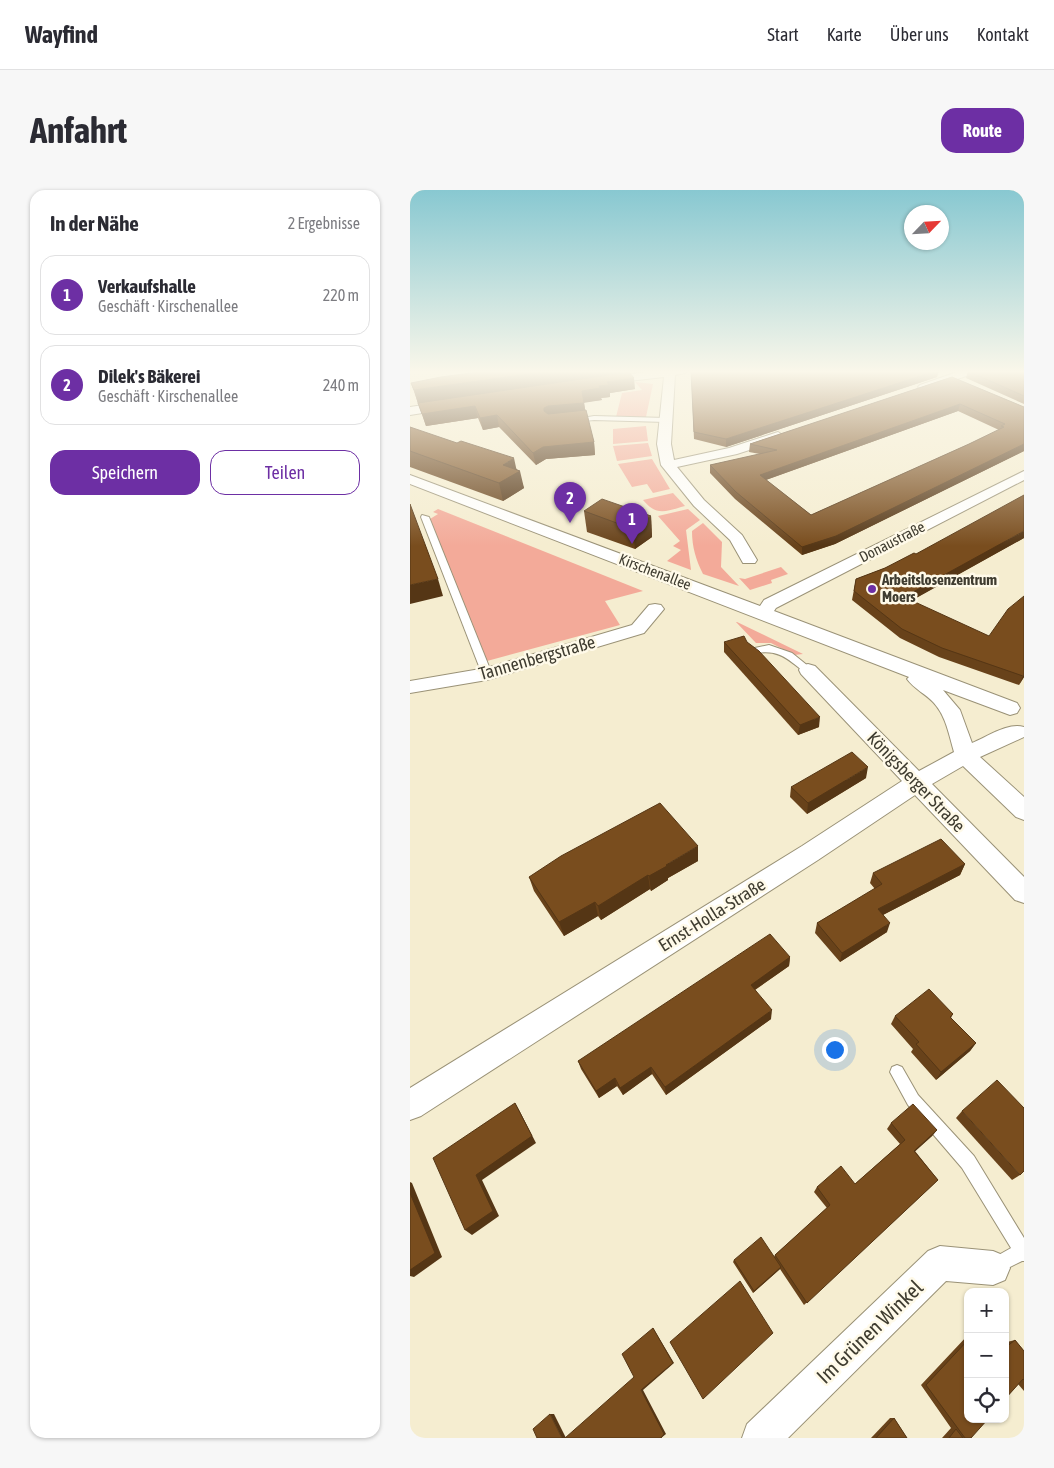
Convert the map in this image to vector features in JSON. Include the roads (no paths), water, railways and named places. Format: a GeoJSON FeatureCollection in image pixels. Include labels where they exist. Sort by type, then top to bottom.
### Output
{"type":"FeatureCollection","features":[{"type":"Feature","properties":{"kind":"street"},"geometry":{"type":"LineString","coordinates":[[665,429],[664,444],[668,465],[699,503],[737,538],[749,560]]}},
{"type":"Feature","properties":{"kind":"street"},"geometry":{"type":"LineString","coordinates":[[668,465],[732,451],[786,433]]}},
{"type":"Feature","properties":{"kind":"street","name":"Donaustraße"},"geometry":{"type":"LineString","coordinates":[[764,613],[770,604],[1024,475]]}},
{"type":"Feature","properties":{"kind":"street","name":"Kirschenallee"},"geometry":{"type":"LineString","coordinates":[[410,479],[900,666],[1017,704]]}},
{"type":"Feature","properties":{"kind":"street","name":"Tannenbergstraße"},"geometry":{"type":"LineString","coordinates":[[410,687],[487,674],[638,629],[655,609]]}},
{"type":"Feature","properties":{"kind":"street","name":"Kirschenallee"},"geometry":{"type":"LineString","coordinates":[[900,666],[941,698],[950,710],[956,721],[965,756]]}},
{"type":"Feature","properties":{"kind":"street","name":"Königsberger Straße"},"geometry":{"type":"LineString","coordinates":[[808,670],[1024,893]]}},
{"type":"Feature","properties":{"kind":"street"},"geometry":{"type":"LineString","coordinates":[[1017,704],[1008,714],[1009,720],[1021,734]]}},
{"type":"Feature","properties":{"kind":"street","name":"Ernst-Holla-Straße"},"geometry":{"type":"LineString","coordinates":[[410,1105],[810,853],[916,783],[965,756],[1021,734]]}},
{"type":"Feature","properties":{"kind":"street"},"geometry":{"type":"LineString","coordinates":[[965,756],[1024,811]]}},
{"type":"Feature","properties":{"kind":"street","name":"Im Grünen Winkel"},"geometry":{"type":"LineString","coordinates":[[762,1438],[940,1263],[993,1268]]}},
{"type":"Feature","properties":{"kind":"lane"},"geometry":{"type":"LineString","coordinates":[[425,517],[487,674]]}},
{"type":"Feature","properties":{"kind":"lane"},"geometry":{"type":"LineString","coordinates":[[753,651],[766,647],[777,649],[794,658],[808,670]]}},
{"type":"Feature","properties":{"kind":"lane"},"geometry":{"type":"LineString","coordinates":[[896,1072],[913,1100],[968,1162],[1023,1252],[993,1268]]}},
{"type":"Feature","properties":{"kind":"place","name":"Dilek's Bäkerei"},"geometry":{"type":"Point","coordinates":[570,523]}},
{"type":"Feature","properties":{"kind":"place","name":"Verkaufshalle"},"geometry":{"type":"Point","coordinates":[632,544]}},
{"type":"Feature","properties":{"kind":"place","name":"Arbeitslosenzentrum Moers"},"geometry":{"type":"Point","coordinates":[872,589]}}]}
